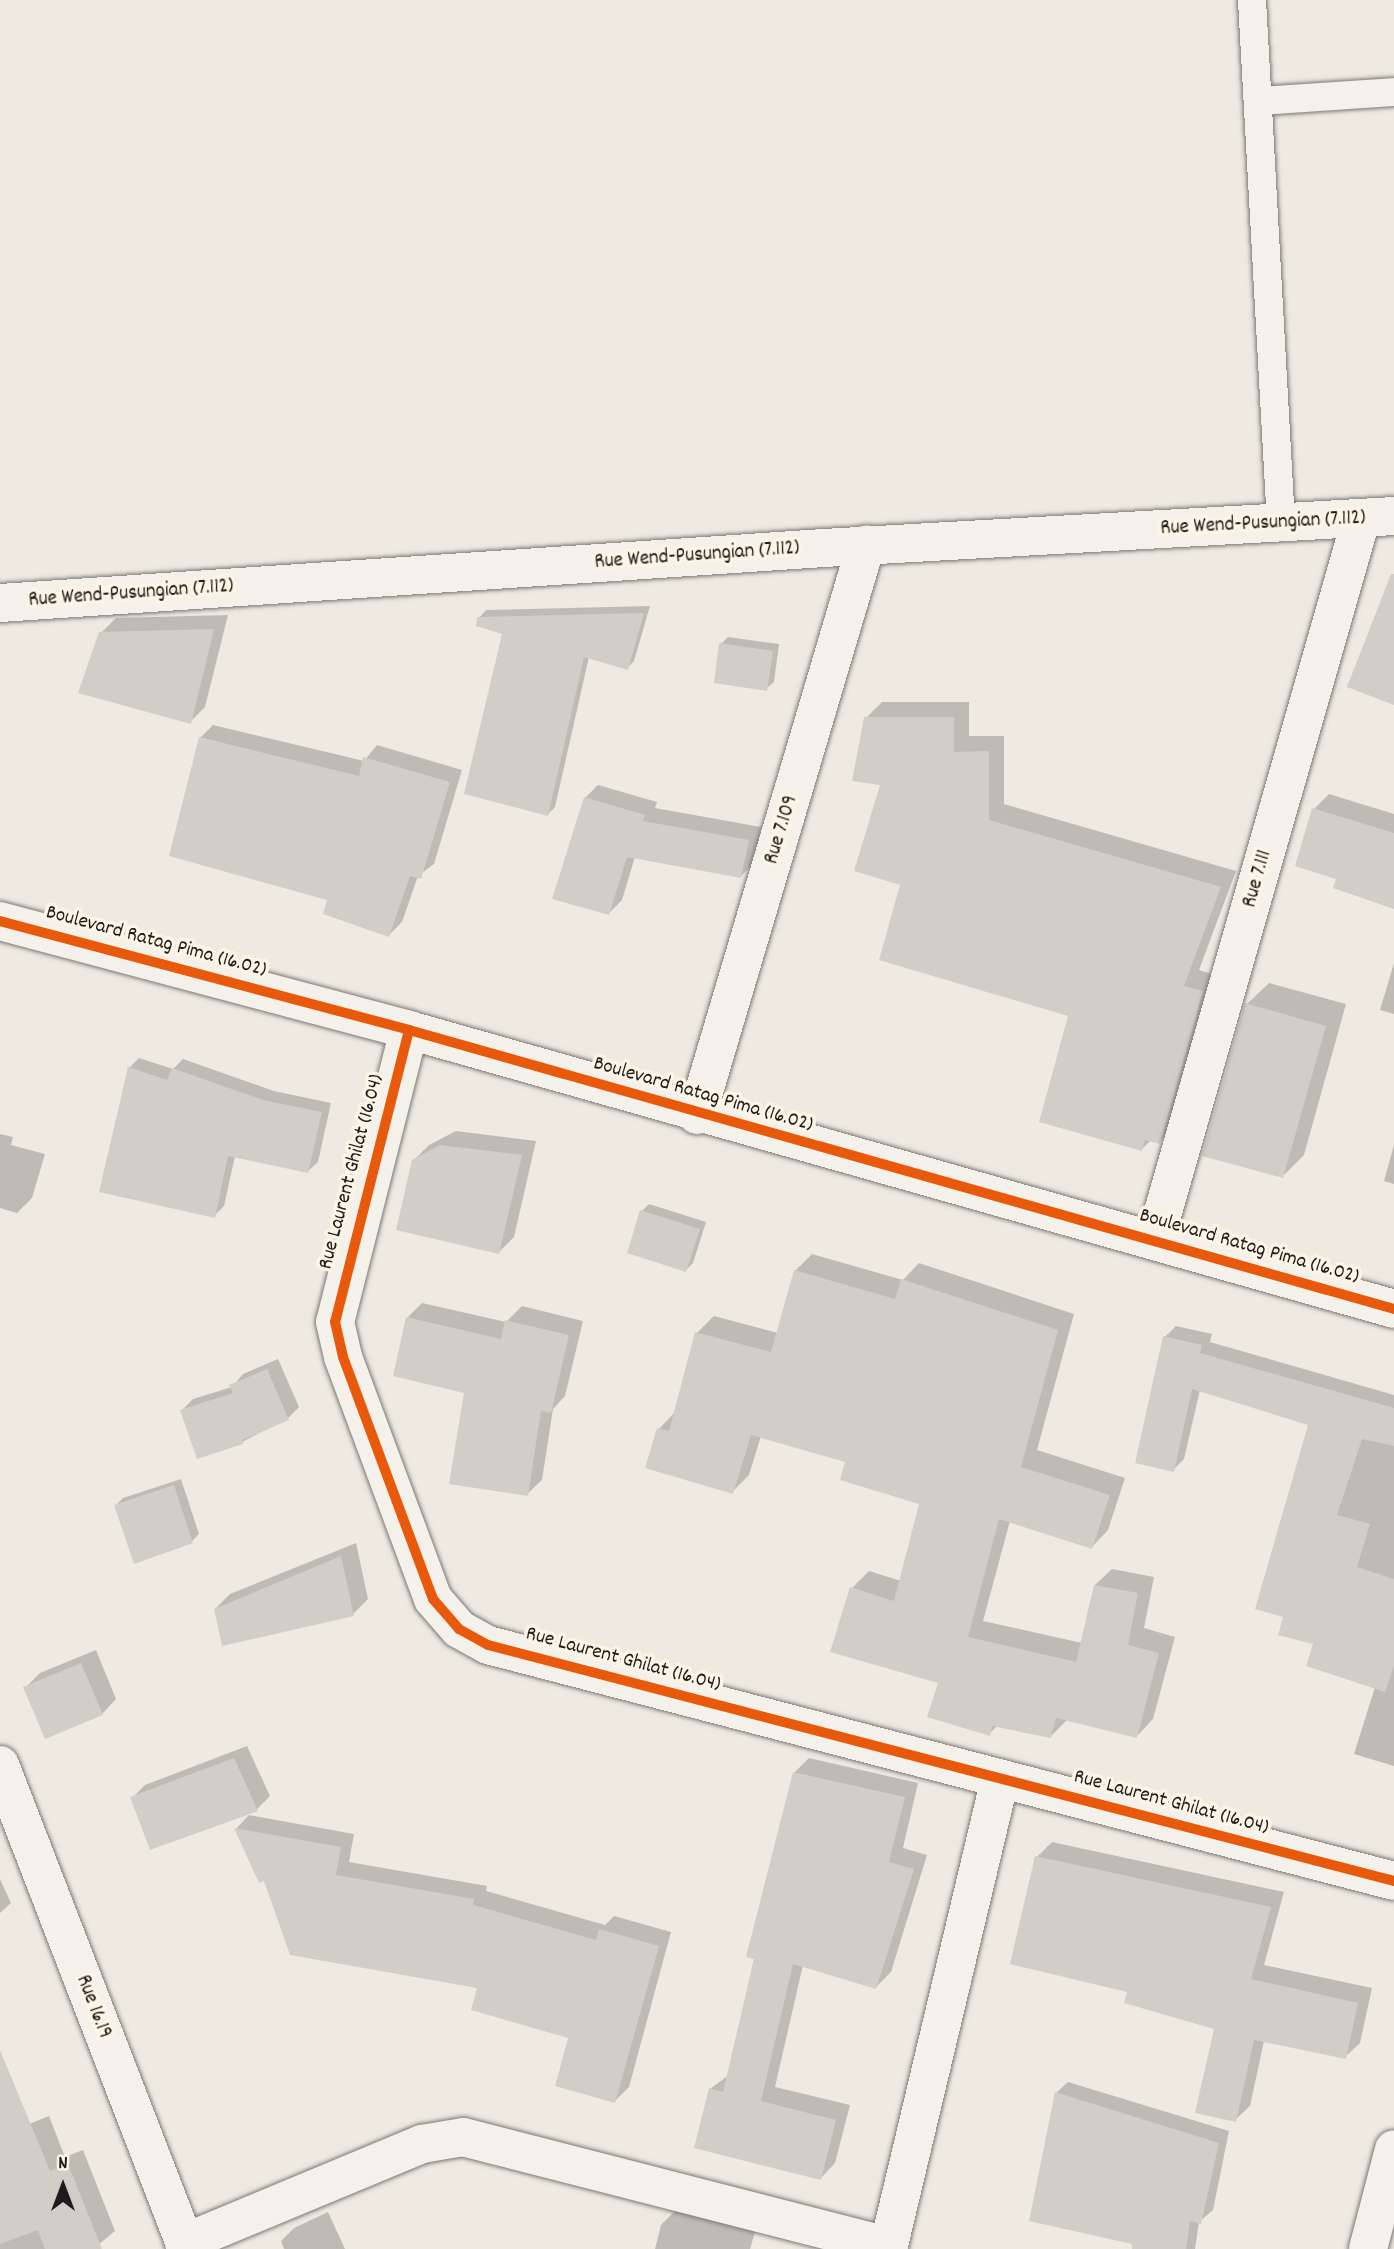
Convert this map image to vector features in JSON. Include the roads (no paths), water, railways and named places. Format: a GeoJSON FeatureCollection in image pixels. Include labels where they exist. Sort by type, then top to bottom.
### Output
{"type":"FeatureCollection","features":[{"type":"Feature","properties":{"kind":"street","name":"Rue Wend-Pusungian (7.112)"},"geometry":{"type":"LineString","coordinates":[[0,603],[866,545],[1377,517]]}},
{"type":"Feature","properties":{"kind":"street","name":"Rue 7.111"},"geometry":{"type":"LineString","coordinates":[[1155,1240],[1377,517]]}},
{"type":"Feature","properties":{"kind":"street","name":"Rue 7.109"},"geometry":{"type":"LineString","coordinates":[[697,1115],[866,545]]}},
{"type":"Feature","properties":{"kind":"street","name":"Boulevard Ratag Pima (16.02)"},"geometry":{"type":"LineString","coordinates":[[0,921],[408,1030],[697,1115],[1155,1240],[1394,1309]]}},
{"type":"Feature","properties":{"kind":"street","name":"Rue Laurent Ghilat (16.04)"},"geometry":{"type":"LineString","coordinates":[[408,1030],[335,1322],[344,1357],[433,1599],[458,1629],[488,1645],[1394,1881]]}},
{"type":"Feature","properties":{"kind":"street","name":"Rue 16.19"},"geometry":{"type":"LineString","coordinates":[[0,1765],[186,2246]]}},
{"type":"Feature","properties":{"kind":"street"},"geometry":{"type":"LineString","coordinates":[[186,2246],[422,2144],[463,2137],[888,2247],[1000,1779]]}},
{"type":"Feature","properties":{"kind":"street"},"geometry":{"type":"LineString","coordinates":[[1368,2249],[1394,2149]]}},
{"type":"Feature","properties":{"kind":"lane"},"geometry":{"type":"LineString","coordinates":[[1252,0],[1281,524]]}},
{"type":"Feature","properties":{"kind":"lane"},"geometry":{"type":"LineString","coordinates":[[1259,101],[1394,92]]}}]}
